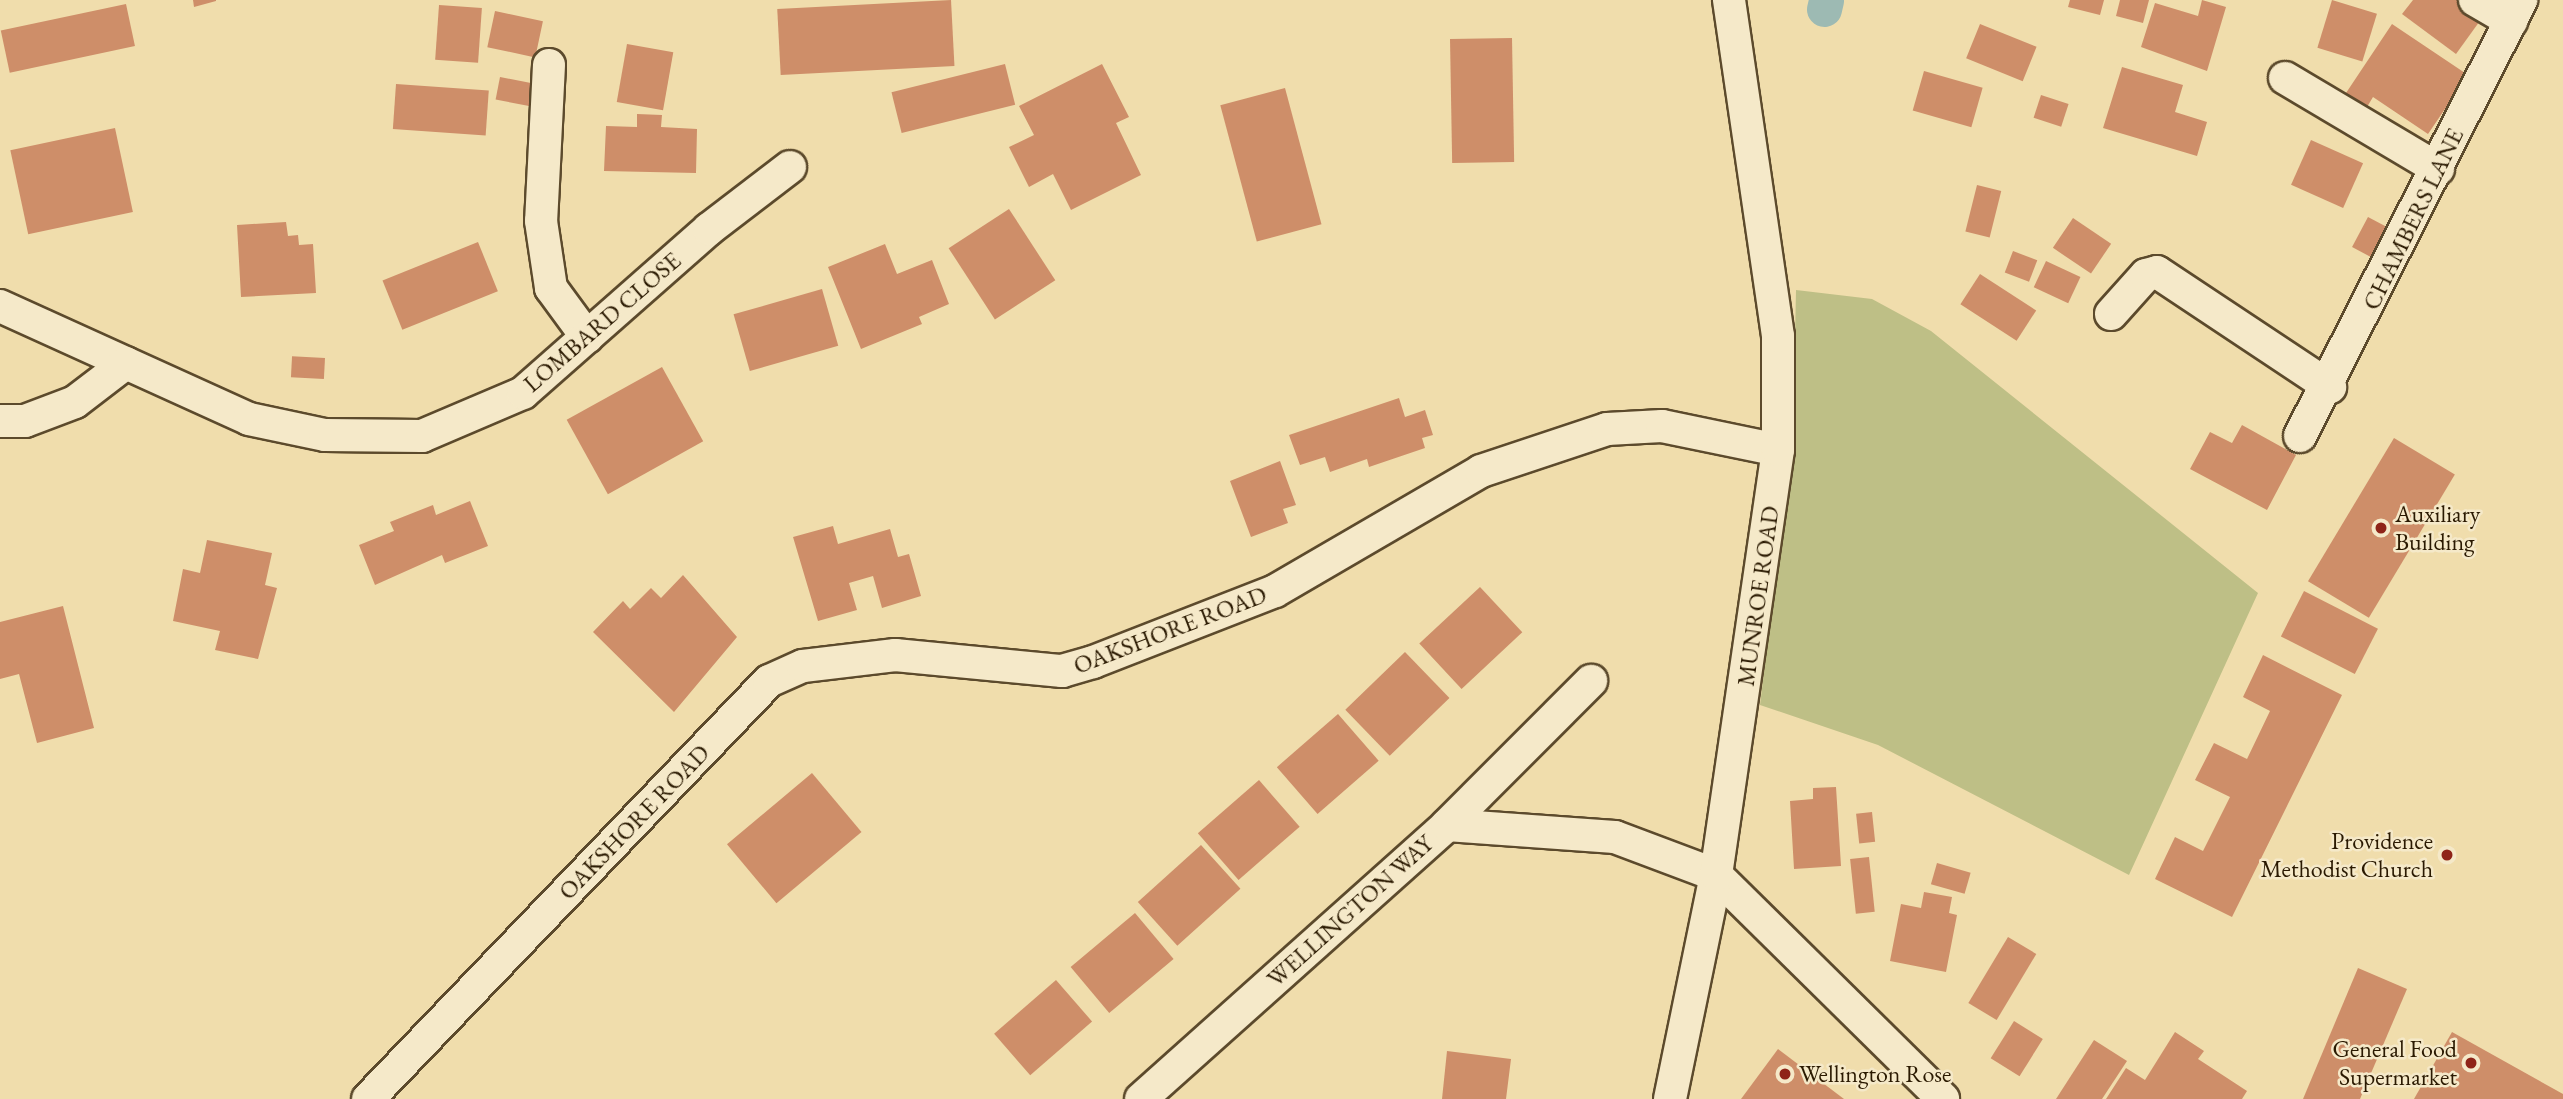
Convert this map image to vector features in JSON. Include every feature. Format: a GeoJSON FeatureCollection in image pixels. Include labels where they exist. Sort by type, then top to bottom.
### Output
{"type":"FeatureCollection","features":[{"type":"Feature","properties":{"kind":"street","name":"MUNROE ROAD"},"geometry":{"type":"LineString","coordinates":[[1670,1099],[1716,875],[1778,450],[1778,336],[1729,0]]}},
{"type":"Feature","properties":{"kind":"street"},"geometry":{"type":"LineString","coordinates":[[2475,0],[2516,10]]}},
{"type":"Feature","properties":{"kind":"street","name":"CHAMBERS LANE"},"geometry":{"type":"LineString","coordinates":[[2300,436],[2330,387],[2516,10]]}},
{"type":"Feature","properties":{"kind":"street"},"geometry":{"type":"LineString","coordinates":[[549,65],[541,221],[551,288],[587,337]]}},
{"type":"Feature","properties":{"kind":"street"},"geometry":{"type":"LineString","coordinates":[[2285,78],[2438,169]]}},
{"type":"Feature","properties":{"kind":"street","name":"LOMBARD CLOSE"},"geometry":{"type":"LineString","coordinates":[[0,306],[248,419],[325,435],[422,436],[523,393],[709,229],[790,167]]}},
{"type":"Feature","properties":{"kind":"street"},"geometry":{"type":"LineString","coordinates":[[2111,314],[2146,275],[2157,272],[2330,387]]}},
{"type":"Feature","properties":{"kind":"street"},"geometry":{"type":"LineString","coordinates":[[0,421],[25,421],[75,402],[126,363]]}},
{"type":"Feature","properties":{"kind":"street","name":"OAKSHORE ROAD"},"geometry":{"type":"LineString","coordinates":[[368,1099],[769,681],[803,667],[895,655],[1062,671],[1094,662],[1275,591],[1481,471],[1607,429],[1662,426],[1778,450]]}},
{"type":"Feature","properties":{"kind":"street"},"geometry":{"type":"LineString","coordinates":[[1447,825],[1591,681]]}},
{"type":"Feature","properties":{"kind":"street","name":"WELLINGTON WAY"},"geometry":{"type":"LineString","coordinates":[[1141,1099],[1447,825],[1615,837],[1716,875]]}},
{"type":"Feature","properties":{"kind":"street"},"geometry":{"type":"LineString","coordinates":[[1716,875],[1943,1099]]}},
{"type":"Feature","properties":{"kind":"green space"},"geometry":{"type":"Polygon","coordinates":[[[1796,290],[1872,299],[1931,331],[2258,593],[2129,875],[1878,745],[1760,705],[1793,434],[1796,290]]]}},
{"type":"Feature","properties":{"kind":"building"},"geometry":{"type":"Polygon","coordinates":[[[193,0],[216,0],[216,1],[194,7],[193,0]]]}},
{"type":"Feature","properties":{"kind":"building"},"geometry":{"type":"Polygon","coordinates":[[[951,0],[954,66],[781,75],[777,9],[951,0]]]}},
{"type":"Feature","properties":{"kind":"building"},"geometry":{"type":"Polygon","coordinates":[[[2070,0],[2104,0],[2100,15],[2068,7],[2070,0]]]}},
{"type":"Feature","properties":{"kind":"building"},"geometry":{"type":"Polygon","coordinates":[[[2120,0],[2149,0],[2143,23],[2116,16],[2120,0]]]}},
{"type":"Feature","properties":{"kind":"building"},"geometry":{"type":"Polygon","coordinates":[[[2202,0],[2226,7],[2207,71],[2141,47],[2155,3],[2198,16],[2202,0]]]}},
{"type":"Feature","properties":{"kind":"building"},"geometry":{"type":"Polygon","coordinates":[[[2332,0],[2377,14],[2362,62],[2317,48],[2332,0]]]}},
{"type":"Feature","properties":{"kind":"building"},"geometry":{"type":"Polygon","coordinates":[[[2413,0],[2458,0],[2482,18],[2456,54],[2402,14],[2413,0]]]}},
{"type":"Feature","properties":{"kind":"building"},"geometry":{"type":"Polygon","coordinates":[[[126,4],[135,46],[10,73],[1,31],[126,4]]]}},
{"type":"Feature","properties":{"kind":"building"},"geometry":{"type":"Polygon","coordinates":[[[439,5],[482,8],[478,63],[435,60],[439,5]]]}},
{"type":"Feature","properties":{"kind":"building"},"geometry":{"type":"Polygon","coordinates":[[[495,11],[543,21],[535,57],[487,47],[495,11]]]}},
{"type":"Feature","properties":{"kind":"building"},"geometry":{"type":"Polygon","coordinates":[[[1980,24],[2037,47],[2023,81],[1966,58],[1980,24]]]}},
{"type":"Feature","properties":{"kind":"building"},"geometry":{"type":"Polygon","coordinates":[[[2392,24],[2468,75],[2428,134],[2373,97],[2367,107],[2346,93],[2392,24]]]}},
{"type":"Feature","properties":{"kind":"building"},"geometry":{"type":"Polygon","coordinates":[[[1512,38],[1514,162],[1452,163],[1450,39],[1512,38]]]}},
{"type":"Feature","properties":{"kind":"building"},"geometry":{"type":"Polygon","coordinates":[[[627,44],[673,52],[663,110],[617,102],[627,44]]]}},
{"type":"Feature","properties":{"kind":"building"},"geometry":{"type":"Polygon","coordinates":[[[1005,64],[1015,105],[902,133],[891,92],[1005,64]]]}},
{"type":"Feature","properties":{"kind":"building"},"geometry":{"type":"Polygon","coordinates":[[[1102,64],[1129,117],[1116,123],[1141,175],[1071,210],[1053,174],[1029,187],[1009,147],[1034,135],[1019,106],[1102,64]]]}},
{"type":"Feature","properties":{"kind":"building"},"geometry":{"type":"Polygon","coordinates":[[[2122,67],[2183,85],[2175,112],[2207,122],[2197,156],[2103,128],[2122,67]]]}},
{"type":"Feature","properties":{"kind":"building"},"geometry":{"type":"Polygon","coordinates":[[[1924,71],[1983,88],[1971,127],[1913,110],[1924,71]]]}},
{"type":"Feature","properties":{"kind":"building"},"geometry":{"type":"Polygon","coordinates":[[[500,77],[537,84],[533,107],[496,100],[500,77]]]}},
{"type":"Feature","properties":{"kind":"building"},"geometry":{"type":"Polygon","coordinates":[[[396,84],[489,90],[486,135],[393,129],[396,84]]]}},
{"type":"Feature","properties":{"kind":"building"},"geometry":{"type":"Polygon","coordinates":[[[1285,88],[1321,224],[1257,242],[1220,105],[1285,88]]]}},
{"type":"Feature","properties":{"kind":"building"},"geometry":{"type":"Polygon","coordinates":[[[2041,95],[2069,104],[2061,127],[2034,118],[2041,95]]]}},
{"type":"Feature","properties":{"kind":"building"},"geometry":{"type":"Polygon","coordinates":[[[637,114],[662,115],[661,127],[697,129],[696,173],[604,171],[606,126],[637,127],[637,114]]]}},
{"type":"Feature","properties":{"kind":"building"},"geometry":{"type":"Polygon","coordinates":[[[115,128],[133,212],[28,234],[10,150],[115,128]]]}},
{"type":"Feature","properties":{"kind":"building"},"geometry":{"type":"Polygon","coordinates":[[[2311,140],[2363,163],[2343,208],[2291,185],[2311,140]]]}},
{"type":"Feature","properties":{"kind":"building"},"geometry":{"type":"Polygon","coordinates":[[[1977,185],[2001,191],[1990,238],[1965,232],[1977,185]]]}},
{"type":"Feature","properties":{"kind":"building"},"geometry":{"type":"Polygon","coordinates":[[[1009,209],[1055,280],[995,320],[949,248],[1009,209]]]}},
{"type":"Feature","properties":{"kind":"building"},"geometry":{"type":"Polygon","coordinates":[[[2368,217],[2402,235],[2386,265],[2352,247],[2368,217]]]}},
{"type":"Feature","properties":{"kind":"building"},"geometry":{"type":"Polygon","coordinates":[[[2073,218],[2111,244],[2091,274],[2053,248],[2073,218]]]}},
{"type":"Feature","properties":{"kind":"building"},"geometry":{"type":"Polygon","coordinates":[[[286,222],[288,236],[298,235],[299,245],[313,244],[316,293],[241,297],[237,225],[286,222]]]}},
{"type":"Feature","properties":{"kind":"building"},"geometry":{"type":"Polygon","coordinates":[[[478,242],[498,291],[402,330],[383,281],[478,242]]]}},
{"type":"Feature","properties":{"kind":"building"},"geometry":{"type":"Polygon","coordinates":[[[885,244],[897,274],[932,260],[949,304],[919,317],[922,324],[861,349],[828,267],[885,244]]]}},
{"type":"Feature","properties":{"kind":"building"},"geometry":{"type":"Polygon","coordinates":[[[2013,251],[2037,260],[2029,282],[2005,272],[2013,251]]]}},
{"type":"Feature","properties":{"kind":"building"},"geometry":{"type":"Polygon","coordinates":[[[2046,261],[2080,277],[2068,303],[2034,287],[2046,261]]]}},
{"type":"Feature","properties":{"kind":"building"},"geometry":{"type":"Polygon","coordinates":[[[1980,274],[2036,310],[2017,341],[1960,304],[1980,274]]]}},
{"type":"Feature","properties":{"kind":"building"},"geometry":{"type":"Polygon","coordinates":[[[822,289],[838,346],[750,371],[734,314],[822,289]]]}},
{"type":"Feature","properties":{"kind":"building"},"geometry":{"type":"Polygon","coordinates":[[[292,356],[325,358],[324,379],[291,377],[292,356]]]}},
{"type":"Feature","properties":{"kind":"building"},"geometry":{"type":"Polygon","coordinates":[[[662,367],[703,441],[608,494],[567,420],[662,367]]]}},
{"type":"Feature","properties":{"kind":"building"},"geometry":{"type":"Polygon","coordinates":[[[1399,398],[1405,417],[1425,410],[1433,435],[1422,438],[1425,448],[1369,467],[1367,459],[1330,472],[1325,457],[1300,465],[1289,435],[1399,398]]]}},
{"type":"Feature","properties":{"kind":"building"},"geometry":{"type":"Polygon","coordinates":[[[2242,425],[2296,455],[2267,510],[2190,469],[2210,432],[2232,443],[2242,425]]]}},
{"type":"Feature","properties":{"kind":"building","name":"Auxiliary Building"},"geometry":{"type":"Polygon","coordinates":[[[2394,438],[2455,475],[2369,618],[2308,581],[2394,438]]]}},
{"type":"Feature","properties":{"kind":"building"},"geometry":{"type":"Polygon","coordinates":[[[1280,461],[1296,505],[1283,509],[1288,523],[1251,537],[1230,481],[1280,461]]]}},
{"type":"Feature","properties":{"kind":"building"},"geometry":{"type":"Polygon","coordinates":[[[470,501],[488,546],[445,563],[442,555],[375,585],[359,545],[394,531],[390,522],[433,505],[436,515],[470,501]]]}},
{"type":"Feature","properties":{"kind":"building"},"geometry":{"type":"Polygon","coordinates":[[[833,526],[838,544],[890,529],[898,557],[909,554],[921,596],[882,608],[873,576],[849,583],[857,610],[818,621],[793,537],[833,526]]]}},
{"type":"Feature","properties":{"kind":"building"},"geometry":{"type":"Polygon","coordinates":[[[207,540],[272,553],[265,585],[277,588],[258,659],[215,650],[220,631],[173,621],[183,569],[200,573],[207,540]]]}},
{"type":"Feature","properties":{"kind":"building"},"geometry":{"type":"Polygon","coordinates":[[[683,575],[737,637],[674,712],[593,632],[623,601],[630,609],[651,588],[661,598],[683,575]]]}},
{"type":"Feature","properties":{"kind":"building"},"geometry":{"type":"Polygon","coordinates":[[[1480,587],[1522,632],[1462,689],[1419,644],[1480,587]]]}},
{"type":"Feature","properties":{"kind":"building"},"geometry":{"type":"Polygon","coordinates":[[[2304,591],[2378,629],[2355,674],[2281,636],[2304,591]]]}},
{"type":"Feature","properties":{"kind":"building"},"geometry":{"type":"Polygon","coordinates":[[[63,606],[94,728],[37,743],[19,674],[0,679],[0,622],[63,606]]]}},
{"type":"Feature","properties":{"kind":"building"},"geometry":{"type":"Polygon","coordinates":[[[1405,652],[1449,698],[1390,756],[1345,710],[1405,652]]]}},
{"type":"Feature","properties":{"kind":"building"},"geometry":{"type":"Polygon","coordinates":[[[2263,655],[2342,695],[2232,917],[2155,879],[2175,837],[2203,851],[2230,797],[2195,780],[2214,743],[2247,759],[2270,711],[2243,697],[2263,655]]]}},
{"type":"Feature","properties":{"kind":"building"},"geometry":{"type":"Polygon","coordinates":[[[1338,714],[1379,761],[1318,814],[1277,767],[1338,714]]]}},
{"type":"Feature","properties":{"kind":"building"},"geometry":{"type":"Polygon","coordinates":[[[812,773],[861,832],[776,903],[727,844],[812,773]]]}},
{"type":"Feature","properties":{"kind":"building"},"geometry":{"type":"Polygon","coordinates":[[[1259,780],[1300,827],[1239,880],[1198,833],[1259,780]]]}},
{"type":"Feature","properties":{"kind":"building"},"geometry":{"type":"Polygon","coordinates":[[[1836,787],[1841,866],[1794,869],[1790,801],[1813,799],[1813,788],[1836,787]]]}},
{"type":"Feature","properties":{"kind":"building"},"geometry":{"type":"Polygon","coordinates":[[[1872,812],[1875,842],[1859,844],[1856,814],[1872,812]]]}},
{"type":"Feature","properties":{"kind":"building"},"geometry":{"type":"Polygon","coordinates":[[[1201,845],[1240,889],[1177,946],[1138,902],[1201,845]]]}},
{"type":"Feature","properties":{"kind":"building"},"geometry":{"type":"Polygon","coordinates":[[[1869,857],[1875,912],[1856,914],[1850,859],[1869,857]]]}},
{"type":"Feature","properties":{"kind":"building"},"geometry":{"type":"Polygon","coordinates":[[[1937,863],[1971,873],[1965,894],[1931,884],[1937,863]]]}},
{"type":"Feature","properties":{"kind":"building"},"geometry":{"type":"Polygon","coordinates":[[[1924,892],[1952,897],[1949,913],[1957,915],[1946,972],[1890,961],[1901,904],[1921,908],[1924,892]]]}},
{"type":"Feature","properties":{"kind":"building"},"geometry":{"type":"Polygon","coordinates":[[[1135,913],[1174,959],[1109,1013],[1071,967],[1135,913]]]}},
{"type":"Feature","properties":{"kind":"building"},"geometry":{"type":"Polygon","coordinates":[[[2008,937],[2036,954],[1997,1020],[1968,1003],[2008,937]]]}},
{"type":"Feature","properties":{"kind":"building"},"geometry":{"type":"Polygon","coordinates":[[[2358,968],[2407,989],[2360,1099],[2303,1099],[2358,968]]]}},
{"type":"Feature","properties":{"kind":"building"},"geometry":{"type":"Polygon","coordinates":[[[1056,980],[1092,1022],[1030,1075],[994,1034],[1056,980]]]}},
{"type":"Feature","properties":{"kind":"building"},"geometry":{"type":"Polygon","coordinates":[[[2014,1021],[2043,1039],[2020,1076],[1991,1058],[2014,1021]]]}},
{"type":"Feature","properties":{"kind":"building"},"geometry":{"type":"Polygon","coordinates":[[[2175,1032],[2204,1051],[2198,1059],[2247,1091],[2242,1099],[2106,1099],[2126,1068],[2145,1080],[2175,1032]]]}},
{"type":"Feature","properties":{"kind":"building","name":"General Food Supermarket"},"geometry":{"type":"Polygon","coordinates":[[[2452,1032],[2563,1094],[2563,1099],[2414,1099],[2452,1032]]]}},
{"type":"Feature","properties":{"kind":"building"},"geometry":{"type":"Polygon","coordinates":[[[2094,1040],[2127,1061],[2102,1099],[2056,1099],[2094,1040]]]}},
{"type":"Feature","properties":{"kind":"building","name":"Wellington Rose"},"geometry":{"type":"Polygon","coordinates":[[[1778,1049],[1844,1099],[1741,1099],[1778,1049]]]}},
{"type":"Feature","properties":{"kind":"building"},"geometry":{"type":"Polygon","coordinates":[[[1447,1051],[1511,1059],[1506,1099],[1442,1099],[1447,1051]]]}},
{"type":"Feature","properties":{"kind":"waterway"},"geometry":{"type":"LineString","coordinates":[[1824,9],[1826,0]]}},
{"type":"Feature","properties":{"kind":"place","name":"Auxiliary Building"},"geometry":{"type":"Point","coordinates":[2381,528]}},
{"type":"Feature","properties":{"kind":"place","name":"Providence Methodist Church"},"geometry":{"type":"Point","coordinates":[2447,855]}},
{"type":"Feature","properties":{"kind":"place","name":"General Food Supermarket"},"geometry":{"type":"Point","coordinates":[2471,1063]}},
{"type":"Feature","properties":{"kind":"place","name":"Wellington Rose"},"geometry":{"type":"Point","coordinates":[1785,1074]}}]}
